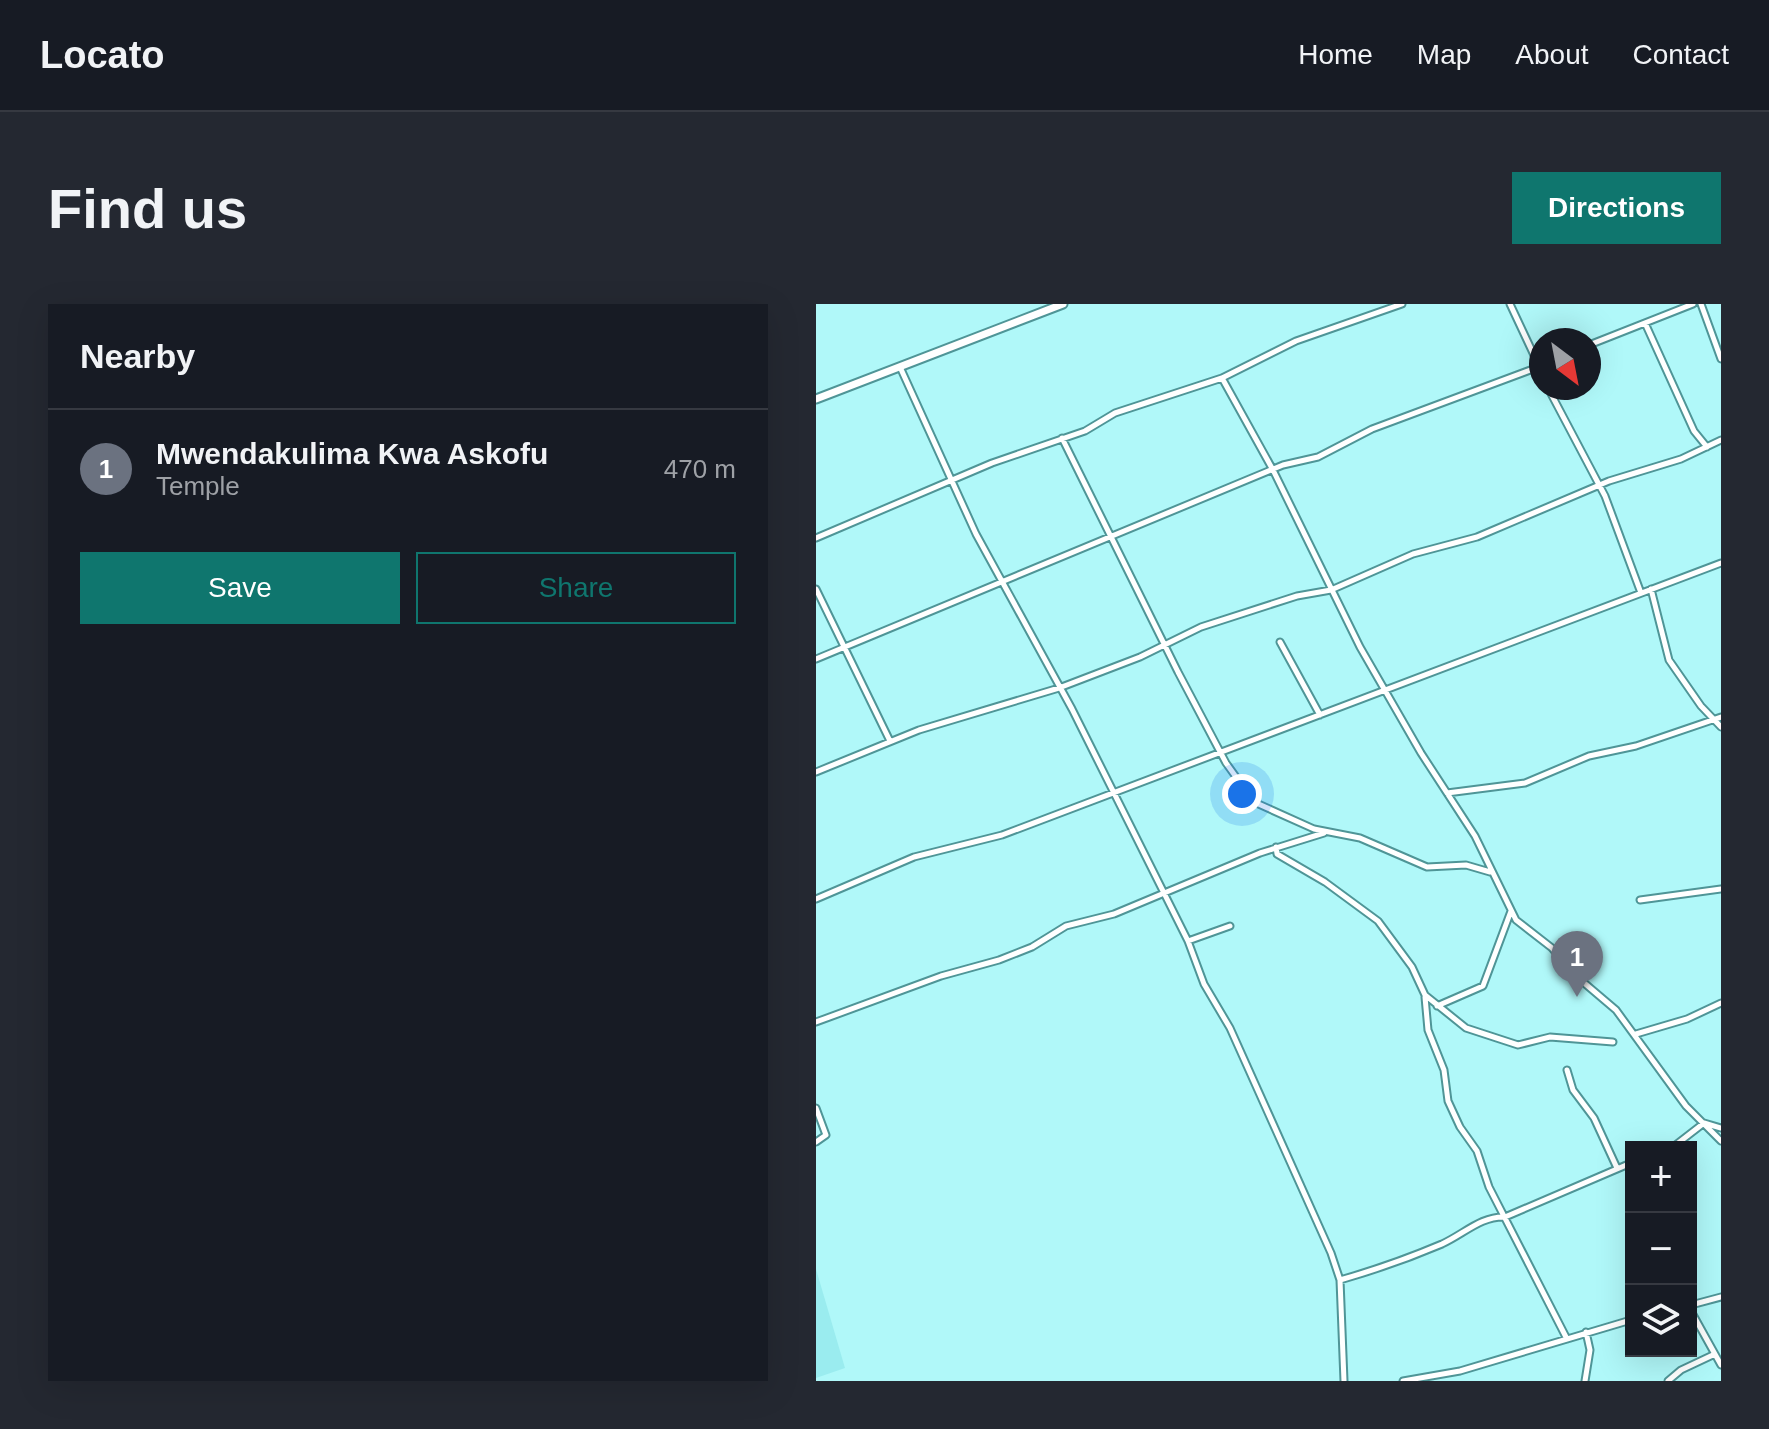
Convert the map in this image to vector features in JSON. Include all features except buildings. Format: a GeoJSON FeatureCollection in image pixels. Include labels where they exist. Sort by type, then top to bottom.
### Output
{"type":"FeatureCollection","features":[{"type":"Feature","properties":{"kind":"street"},"geometry":{"type":"LineString","coordinates":[[816,399],[1063,304]]}},
{"type":"Feature","properties":{"kind":"street"},"geometry":{"type":"LineString","coordinates":[[816,538],[992,463],[1096,427],[1115,413],[1222,378],[1296,341],[1402,304]]}},
{"type":"Feature","properties":{"kind":"street"},"geometry":{"type":"LineString","coordinates":[[1510,304],[1529,344]]}},
{"type":"Feature","properties":{"kind":"street"},"geometry":{"type":"LineString","coordinates":[[1601,340],[1693,304]]}},
{"type":"Feature","properties":{"kind":"street"},"geometry":{"type":"LineString","coordinates":[[1701,304],[1721,359]]}},
{"type":"Feature","properties":{"kind":"street"},"geometry":{"type":"LineString","coordinates":[[1645,323],[1694,431],[1707,447]]}},
{"type":"Feature","properties":{"kind":"street"},"geometry":{"type":"LineString","coordinates":[[900,367],[1001,583],[1113,793],[1260,1093],[1340,1280],[1344,1381]]}},
{"type":"Feature","properties":{"kind":"street"},"geometry":{"type":"LineString","coordinates":[[816,659],[1291,462],[1318,457],[1372,429],[1529,371]]}},
{"type":"Feature","properties":{"kind":"street"},"geometry":{"type":"LineString","coordinates":[[1222,378],[1273,470],[1331,590],[1385,689],[1475,836],[1520,926],[1552,948],[1576,976],[1616,1010],[1670,1085],[1721,1141]]}},
{"type":"Feature","properties":{"kind":"street"},"geometry":{"type":"LineString","coordinates":[[1554,400],[1599,485],[1641,593]]}},
{"type":"Feature","properties":{"kind":"street"},"geometry":{"type":"LineString","coordinates":[[1062,438],[1221,753],[1254,802],[1290,820],[1360,838],[1427,867],[1466,865],[1491,872]]}},
{"type":"Feature","properties":{"kind":"street"},"geometry":{"type":"LineString","coordinates":[[816,772],[890,741],[1059,688],[1166,645],[1205,625],[1297,596],[1331,590],[1423,550],[1477,537],[1599,485],[1721,440]]}},
{"type":"Feature","properties":{"kind":"street"},"geometry":{"type":"LineString","coordinates":[[816,899],[914,857],[970,846],[1721,563]]}},
{"type":"Feature","properties":{"kind":"street"},"geometry":{"type":"LineString","coordinates":[[816,589],[890,741]]}},
{"type":"Feature","properties":{"kind":"street"},"geometry":{"type":"LineString","coordinates":[[1651,589],[1669,660],[1712,720],[1721,727]]}},
{"type":"Feature","properties":{"kind":"street"},"geometry":{"type":"LineString","coordinates":[[1280,642],[1320,715]]}},
{"type":"Feature","properties":{"kind":"street"},"geometry":{"type":"LineString","coordinates":[[1446,793],[1525,783],[1589,756],[1636,746],[1721,717]]}},
{"type":"Feature","properties":{"kind":"street"},"geometry":{"type":"LineString","coordinates":[[816,1022],[941,976],[999,960],[1032,947],[1066,926],[1102,918],[1276,847],[1329,832]]}},
{"type":"Feature","properties":{"kind":"street"},"geometry":{"type":"LineString","coordinates":[[1276,847],[1277,854],[1325,882],[1378,921],[1405,955],[1425,995],[1466,1028],[1511,1044],[1550,1037],[1613,1042]]}},
{"type":"Feature","properties":{"kind":"street"},"geometry":{"type":"LineString","coordinates":[[1640,900],[1721,889]]}},
{"type":"Feature","properties":{"kind":"street"},"geometry":{"type":"LineString","coordinates":[[1437,1006],[1483,986],[1511,911]]}},
{"type":"Feature","properties":{"kind":"street"},"geometry":{"type":"LineString","coordinates":[[1188,941],[1230,926]]}},
{"type":"Feature","properties":{"kind":"street"},"geometry":{"type":"LineString","coordinates":[[1425,995],[1428,1030],[1444,1070],[1448,1101],[1460,1127],[1477,1151],[1489,1187],[1567,1339]]}},
{"type":"Feature","properties":{"kind":"street"},"geometry":{"type":"LineString","coordinates":[[1635,1034],[1687,1019],[1721,1003]]}},
{"type":"Feature","properties":{"kind":"street"},"geometry":{"type":"LineString","coordinates":[[1567,1070],[1573,1090],[1594,1118],[1618,1168]]}},
{"type":"Feature","properties":{"kind":"street"},"geometry":{"type":"LineString","coordinates":[[816,1108],[826,1135],[816,1142]]}},
{"type":"Feature","properties":{"kind":"street"},"geometry":{"type":"LineString","coordinates":[[1704,1123],[1721,1128]]}},
{"type":"Feature","properties":{"kind":"street"},"geometry":{"type":"LineString","coordinates":[[1681,1141],[1704,1123]]}},
{"type":"Feature","properties":{"kind":"street"},"geometry":{"type":"LineString","coordinates":[[1340,1280],[1442,1244],[1487,1219],[1505,1217],[1625,1165]]}},
{"type":"Feature","properties":{"kind":"street"},"geometry":{"type":"LineString","coordinates":[[1697,1303],[1721,1297]]}},
{"type":"Feature","properties":{"kind":"street"},"geometry":{"type":"LineString","coordinates":[[1403,1381],[1460,1371],[1625,1322]]}},
{"type":"Feature","properties":{"kind":"street"},"geometry":{"type":"LineString","coordinates":[[1697,1322],[1721,1365]]}},
{"type":"Feature","properties":{"kind":"street"},"geometry":{"type":"LineString","coordinates":[[1585,1381],[1590,1350],[1586,1332]]}},
{"type":"Feature","properties":{"kind":"street"},"geometry":{"type":"LineString","coordinates":[[1668,1381],[1681,1370],[1715,1354]]}},
{"type":"Feature","properties":{"kind":"shaded area"},"geometry":{"type":"Polygon","coordinates":[[[816,1269],[845,1368],[816,1378],[816,1269]]]}},
{"type":"Feature","properties":{"kind":"place","name":"Mwendakulima Kwa Askofu"},"geometry":{"type":"Point","coordinates":[1577,997]}}]}
